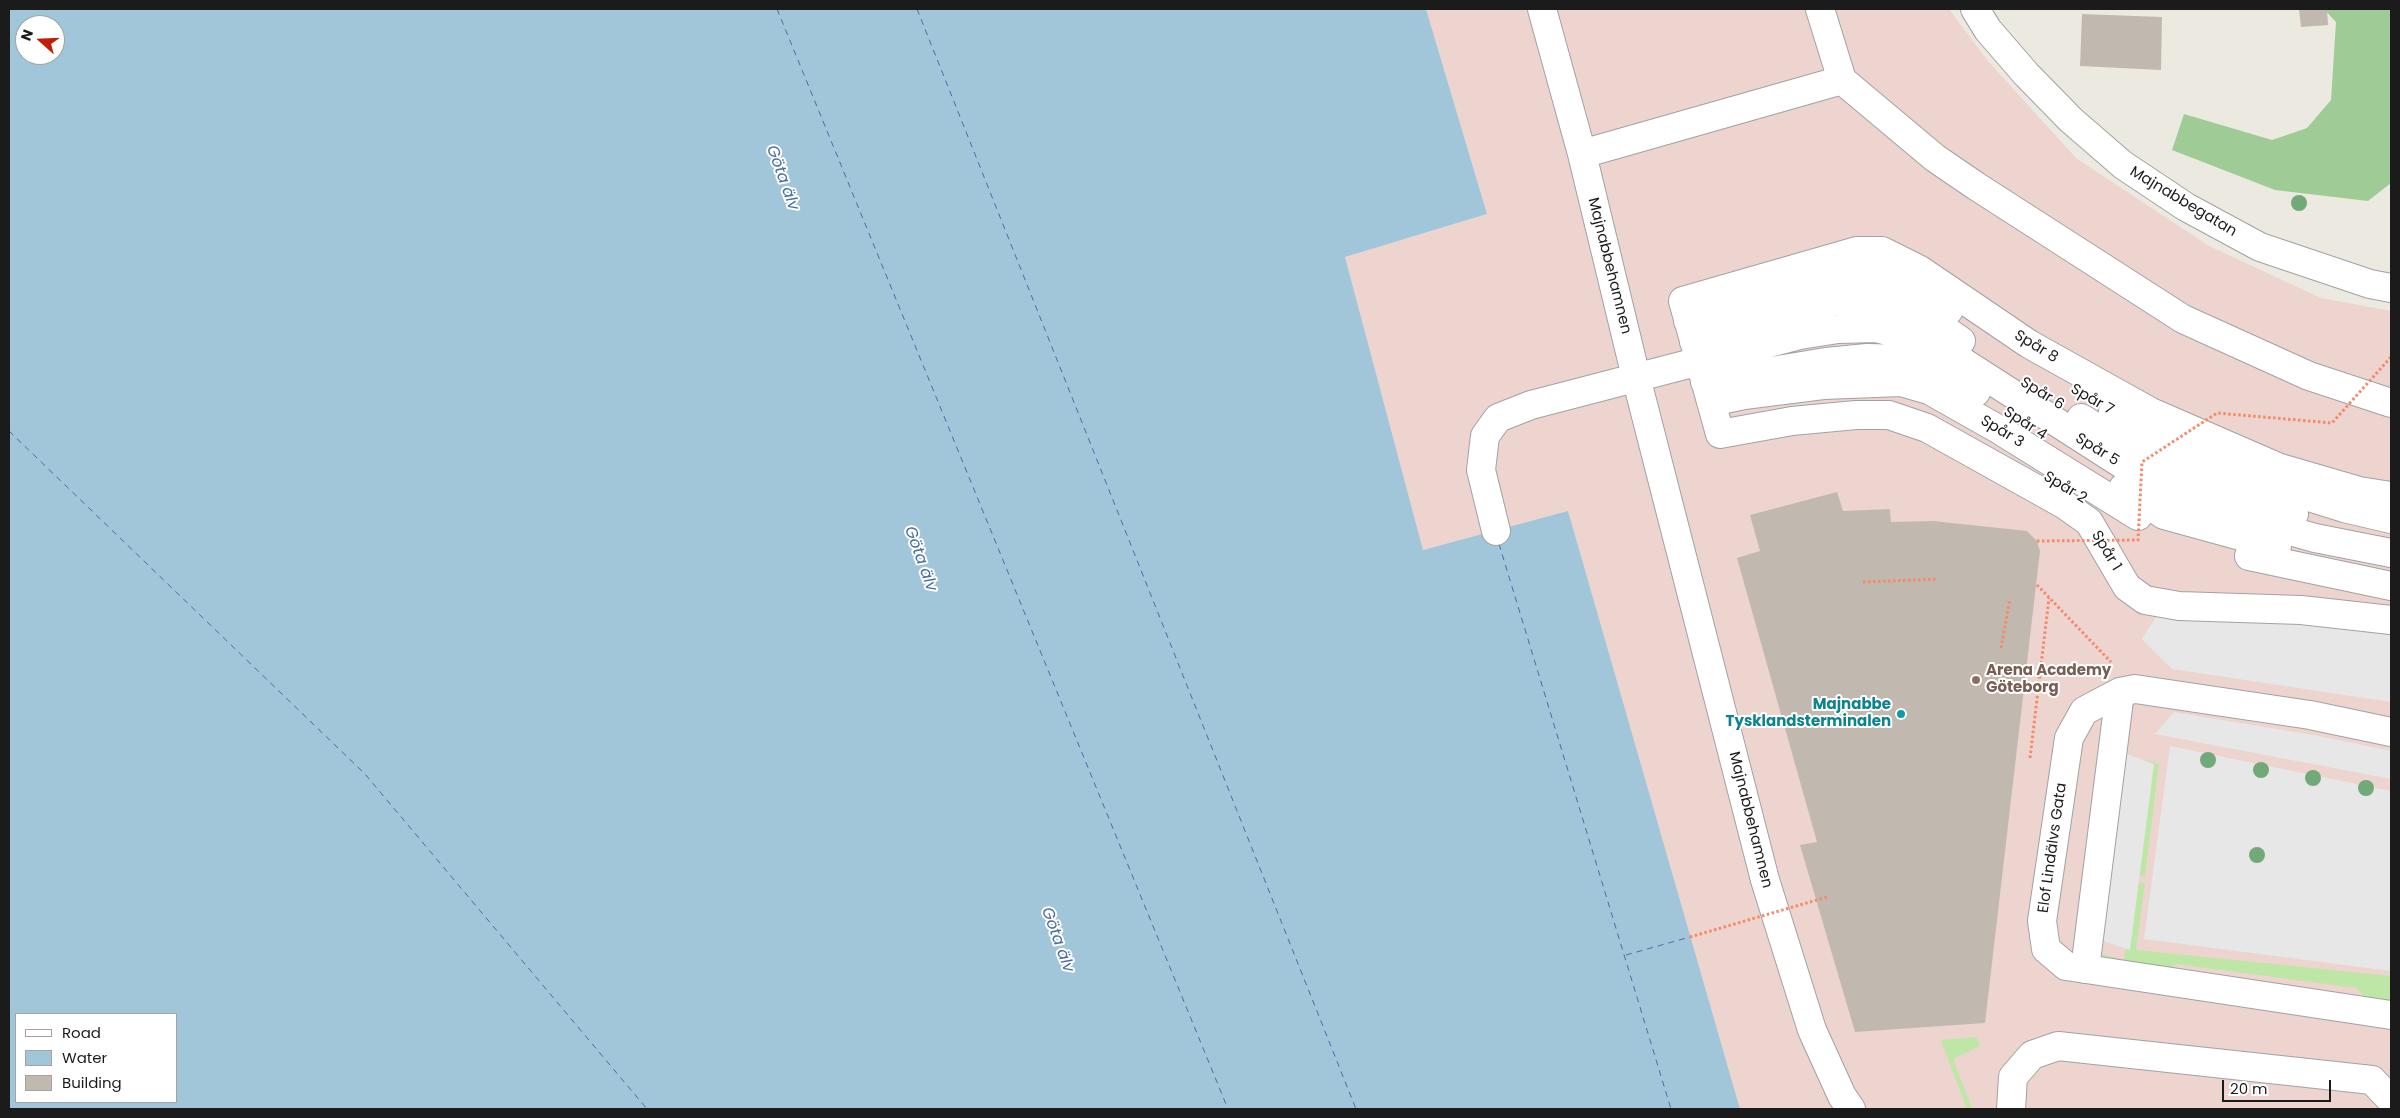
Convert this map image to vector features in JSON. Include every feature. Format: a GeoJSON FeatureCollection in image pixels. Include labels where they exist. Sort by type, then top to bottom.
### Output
{"type":"FeatureCollection","features":[{"type":"Feature","properties":{"kind":"street","name":"Majnabbehamnen"},"geometry":{"type":"LineString","coordinates":[[1542,9],[1582,154],[1636,377],[1692,589],[1765,880],[1812,1030],[1842,1096],[1851,1109]]}},
{"type":"Feature","properties":{"kind":"street"},"geometry":{"type":"LineString","coordinates":[[1820,9],[1842,80],[1936,158],[1976,186],[2183,319],[2308,376],[2391,404]]}},
{"type":"Feature","properties":{"kind":"street","name":"Majnabbegatan"},"geometry":{"type":"LineString","coordinates":[[1975,9],[1988,30],[2026,74],[2071,120],[2130,171],[2186,208],[2260,247],[2370,284],[2391,288]]}},
{"type":"Feature","properties":{"kind":"street"},"geometry":{"type":"LineString","coordinates":[[1582,154],[1842,80]]}},
{"type":"Feature","properties":{"kind":"street","name":"Spår 8"},"geometry":{"type":"LineString","coordinates":[[1702,370],[1857,250],[1882,251],[1897,256],[1920,270],[2029,344],[2151,412],[2280,468],[2359,491],[2391,496]]}},
{"type":"Feature","properties":{"kind":"street","name":"Spår 7"},"geometry":{"type":"LineString","coordinates":[[1702,370],[1783,292],[1852,274],[1878,277],[1900,283],[1927,296],[2044,372],[2146,430],[2267,484],[2344,508],[2391,519]]}},
{"type":"Feature","properties":{"kind":"street","name":"Spår 6"},"geometry":{"type":"LineString","coordinates":[[1702,370],[1820,304],[1835,301],[1866,301],[1892,305],[1944,330],[2019,380],[2110,436],[2225,491],[2310,519],[2391,534]]}},
{"type":"Feature","properties":{"kind":"street","name":"Spår 5"},"geometry":{"type":"LineString","coordinates":[[1702,370],[1800,335],[1838,329],[1876,328],[1922,340],[1952,355],[2164,492],[2194,504],[2315,538],[2391,553]]}},
{"type":"Feature","properties":{"kind":"street","name":"Spår 4"},"geometry":{"type":"LineString","coordinates":[[1702,370],[1867,358],[1902,359],[1934,368],[1954,378],[2164,515],[2240,537],[2322,557],[2391,569]]}},
{"type":"Feature","properties":{"kind":"street"},"geometry":{"type":"LineString","coordinates":[[1496,531],[1481,470],[1484,436],[1498,418],[1531,405],[1636,377],[1702,370]]}},
{"type":"Feature","properties":{"kind":"street","name":"Spår 3"},"geometry":{"type":"LineString","coordinates":[[1702,370],[1744,395],[1823,386],[1901,382],[1929,390],[1998,429],[2169,534],[2233,552],[2391,586]]}},
{"type":"Feature","properties":{"kind":"street","name":"Spår 2"},"geometry":{"type":"LineString","coordinates":[[1702,370],[1789,405],[1855,399],[1892,399],[1934,413],[2074,491],[2101,510],[2140,576],[2152,585],[2180,589],[2302,594],[2391,603]]}},
{"type":"Feature","properties":{"kind":"street","name":"Spår 1"},"geometry":{"type":"LineString","coordinates":[[1702,370],[1792,421],[1856,415],[1889,415],[1927,428],[2065,505],[2089,522],[2127,587],[2145,600],[2179,606],[2301,610],[2391,620]]}},
{"type":"Feature","properties":{"kind":"street","name":"Elof Lindälvs Gata"},"geometry":{"type":"LineString","coordinates":[[2391,732],[2310,715],[2135,689],[2120,692],[2084,712],[2069,738],[2042,921],[2046,949],[2066,966],[2391,1015]]}},
{"type":"Feature","properties":{"kind":"street"},"geometry":{"type":"LineString","coordinates":[[2085,969],[2120,692]]}},
{"type":"Feature","properties":{"kind":"street"},"geometry":{"type":"LineString","coordinates":[[2011,1109],[2014,1077],[2032,1055],[2058,1046],[2372,1080],[2391,1100]]}},
{"type":"Feature","properties":{"kind":"path"},"geometry":{"type":"LineString","coordinates":[[2036,542],[2138,540],[2142,462],[2217,412],[2332,423],[2391,357]]}},
{"type":"Feature","properties":{"kind":"path"},"geometry":{"type":"LineString","coordinates":[[1863,582],[1938,580]]}},
{"type":"Feature","properties":{"kind":"path"},"geometry":{"type":"LineString","coordinates":[[2037,585],[2111,662],[2120,692]]}},
{"type":"Feature","properties":{"kind":"path"},"geometry":{"type":"LineString","coordinates":[[2001,648],[2010,600]]}},
{"type":"Feature","properties":{"kind":"path"},"geometry":{"type":"LineString","coordinates":[[1690,937],[1827,897]]}},
{"type":"Feature","properties":{"kind":"shaded area"},"geometry":{"type":"Polygon","coordinates":[[[1426,9],[1949,9],[1987,60],[2076,158],[2209,246],[2321,298],[2391,311],[2391,1109],[1740,1109],[1568,512],[1423,550],[1345,257],[1487,214],[1426,9]]]}},
{"type":"Feature","properties":{"kind":"shaded area"},"geometry":{"type":"Polygon","coordinates":[[[2159,612],[2391,628],[2391,702],[2172,669],[2142,639],[2159,612]]]}},
{"type":"Feature","properties":{"kind":"shaded area"},"geometry":{"type":"Polygon","coordinates":[[[2174,712],[2319,736],[2391,751],[2391,779],[2155,734],[2174,712]]]}},
{"type":"Feature","properties":{"kind":"shaded area"},"geometry":{"type":"Polygon","coordinates":[[[2170,746],[2391,791],[2391,971],[2144,939],[2170,746]]]}},
{"type":"Feature","properties":{"kind":"shaded area"},"geometry":{"type":"Polygon","coordinates":[[[2127,754],[2154,764],[2130,950],[2101,940],[2127,754]]]}},
{"type":"Feature","properties":{"kind":"green space"},"geometry":{"type":"Polygon","coordinates":[[[2324,9],[2391,9],[2391,183],[2368,201],[2275,190],[2172,150],[2184,114],[2272,140],[2307,128],[2331,100],[2336,22],[2324,9]]]}},
{"type":"Feature","properties":{"kind":"green space"},"geometry":{"type":"Polygon","coordinates":[[[2119,753],[2159,764],[2145,876],[2135,876],[2147,777],[2119,753]]]}},
{"type":"Feature","properties":{"kind":"green space"},"geometry":{"type":"Polygon","coordinates":[[[2134,882],[2145,883],[2136,950],[2391,976],[2391,1006],[2371,1003],[2356,988],[2176,964],[2158,979],[2106,967],[2098,953],[2124,960],[2134,882]]]}},
{"type":"Feature","properties":{"kind":"green space"},"geometry":{"type":"Polygon","coordinates":[[[1977,1037],[1980,1046],[1953,1059],[1972,1109],[1967,1109],[1941,1040],[1977,1037]]]}},
{"type":"Feature","properties":{"kind":"water","name":"Göta älv"},"geometry":{"type":"Polygon","coordinates":[[[9,9],[1426,9],[1487,214],[1345,257],[1423,550],[1568,511],[1740,1109],[9,1109],[9,9]]]}},
{"type":"Feature","properties":{"kind":"building"},"geometry":{"type":"Polygon","coordinates":[[[2299,9],[2327,9],[2328,25],[2301,27],[2299,9]]]}},
{"type":"Feature","properties":{"kind":"building"},"geometry":{"type":"Polygon","coordinates":[[[2082,14],[2162,17],[2161,70],[2080,66],[2082,14]]]}},
{"type":"Feature","properties":{"kind":"building","name":"Majnabbe Tysklandsterminalen"},"geometry":{"type":"Polygon","coordinates":[[[1837,492],[1843,511],[1890,509],[1891,522],[1933,521],[2027,531],[2037,541],[2040,551],[1985,1023],[1855,1032],[1800,845],[1817,842],[1737,558],[1760,551],[1750,515],[1837,492]]]}},
{"type":"Feature","properties":{"kind":"ferry route"},"geometry":{"type":"LineString","coordinates":[[777,9],[1228,1109]]}},
{"type":"Feature","properties":{"kind":"ferry route"},"geometry":{"type":"LineString","coordinates":[[917,9],[1356,1109]]}},
{"type":"Feature","properties":{"kind":"ferry route"},"geometry":{"type":"LineString","coordinates":[[9,431],[365,774],[647,1109]]}},
{"type":"Feature","properties":{"kind":"ferry route"},"geometry":{"type":"LineString","coordinates":[[1499,544],[1671,1109]]}},
{"type":"Feature","properties":{"kind":"ferry route"},"geometry":{"type":"LineString","coordinates":[[1626,955],[1690,937]]}},
{"type":"Feature","properties":{"kind":"place","name":"Arena Academy Göteborg"},"geometry":{"type":"Point","coordinates":[1976,680]}},
{"type":"Feature","properties":{"kind":"place","name":"Majnabbe Tysklandsterminalen"},"geometry":{"type":"Point","coordinates":[1901,714]}}]}
